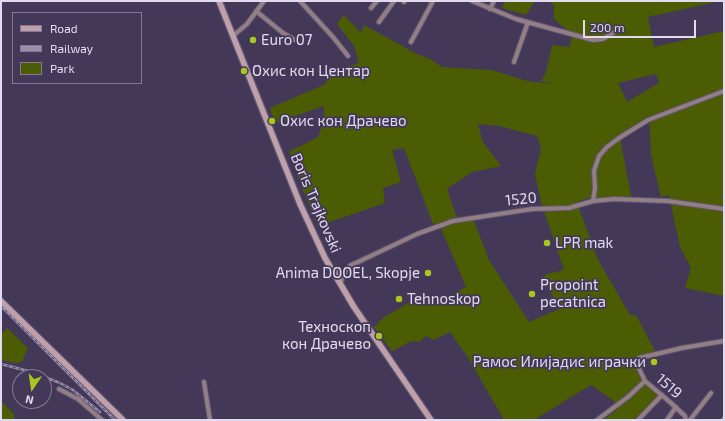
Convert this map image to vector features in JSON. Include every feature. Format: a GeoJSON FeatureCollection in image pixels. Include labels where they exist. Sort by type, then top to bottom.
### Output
{"type":"FeatureCollection","features":[{"type":"Feature","properties":{"kind":"main road","name":"Boris Trajkovski"},"geometry":{"type":"LineString","coordinates":[[219,1],[234,35],[300,204],[331,268],[354,307],[431,420]]}},
{"type":"Feature","properties":{"kind":"main road"},"geometry":{"type":"LineString","coordinates":[[1,301],[123,420]]}},
{"type":"Feature","properties":{"kind":"street"},"geometry":{"type":"LineString","coordinates":[[234,35],[246,24],[264,1]]}},
{"type":"Feature","properties":{"kind":"street"},"geometry":{"type":"LineString","coordinates":[[300,1],[348,56]]}},
{"type":"Feature","properties":{"kind":"street"},"geometry":{"type":"LineString","coordinates":[[371,8],[376,1]]}},
{"type":"Feature","properties":{"kind":"street"},"geometry":{"type":"LineString","coordinates":[[379,22],[394,1]]}},
{"type":"Feature","properties":{"kind":"street"},"geometry":{"type":"LineString","coordinates":[[410,42],[433,1]]}},
{"type":"Feature","properties":{"kind":"street"},"geometry":{"type":"LineString","coordinates":[[472,1],[528,22],[593,40],[602,39],[621,28]]}},
{"type":"Feature","properties":{"kind":"street"},"geometry":{"type":"LineString","coordinates":[[490,9],[494,1]]}},
{"type":"Feature","properties":{"kind":"street"},"geometry":{"type":"LineString","coordinates":[[256,11],[283,33],[295,40]]}},
{"type":"Feature","properties":{"kind":"street"},"geometry":{"type":"LineString","coordinates":[[514,62],[528,22]]}},
{"type":"Feature","properties":{"kind":"street"},"geometry":{"type":"LineString","coordinates":[[593,201],[594,171],[599,156],[607,147],[648,120],[724,91]]}},
{"type":"Feature","properties":{"kind":"street","name":"1520"},"geometry":{"type":"LineString","coordinates":[[346,270],[351,265],[365,258],[443,224],[484,216],[532,209],[569,208],[593,201],[614,200],[668,201],[724,209]]}},
{"type":"Feature","properties":{"kind":"street"},"geometry":{"type":"LineString","coordinates":[[331,268],[340,273],[346,270]]}},
{"type":"Feature","properties":{"kind":"street"},"geometry":{"type":"LineString","coordinates":[[340,284],[346,270]]}},
{"type":"Feature","properties":{"kind":"street"},"geometry":{"type":"LineString","coordinates":[[645,381],[637,364],[637,360],[639,358],[682,348],[724,341]]}},
{"type":"Feature","properties":{"kind":"street","name":"1519"},"geometry":{"type":"LineString","coordinates":[[597,420],[628,397],[645,381],[676,407],[685,416],[686,420]]}},
{"type":"Feature","properties":{"kind":"street"},"geometry":{"type":"LineString","coordinates":[[204,382],[210,420]]}},
{"type":"Feature","properties":{"kind":"street"},"geometry":{"type":"LineString","coordinates":[[59,389],[78,399],[102,420]]}},
{"type":"Feature","properties":{"kind":"street"},"geometry":{"type":"LineString","coordinates":[[690,420],[711,393]]}},
{"type":"Feature","properties":{"kind":"street"},"geometry":{"type":"LineString","coordinates":[[638,420],[662,395]]}},
{"type":"Feature","properties":{"kind":"street"},"geometry":{"type":"LineString","coordinates":[[667,420],[676,407]]}},
{"type":"Feature","properties":{"kind":"green space"},"geometry":{"type":"Polygon","coordinates":[[[505,1],[535,1],[526,15],[502,8],[505,1]]]}},
{"type":"Feature","properties":{"kind":"green space"},"geometry":{"type":"Polygon","coordinates":[[[548,1],[720,1],[648,17],[654,47],[724,31],[724,296],[685,288],[691,268],[680,247],[669,195],[661,197],[650,151],[649,116],[623,132],[621,143],[631,196],[625,201],[596,201],[591,197],[577,202],[597,258],[630,315],[636,315],[656,353],[634,358],[636,367],[658,395],[634,420],[603,420],[616,411],[614,401],[591,385],[534,420],[504,420],[469,359],[450,332],[433,340],[426,336],[419,342],[412,341],[392,351],[374,327],[383,318],[425,293],[431,306],[466,287],[440,226],[433,224],[404,148],[392,150],[401,182],[383,188],[385,203],[318,226],[302,188],[289,151],[318,137],[324,120],[324,106],[275,123],[270,108],[326,84],[328,72],[359,63],[354,46],[337,24],[344,15],[361,33],[364,25],[417,54],[430,59],[442,67],[492,70],[527,81],[553,84],[541,81],[546,73],[552,45],[570,47],[572,34],[554,19],[554,5],[548,1]],[[656,74],[618,83],[627,102],[659,83],[656,74]],[[478,124],[483,142],[501,166],[472,172],[447,189],[458,221],[473,218],[489,260],[529,322],[559,309],[556,301],[542,278],[547,274],[564,270],[541,202],[535,174],[541,148],[537,136],[499,126],[478,124]]]}},
{"type":"Feature","properties":{"kind":"green space"},"geometry":{"type":"Polygon","coordinates":[[[7,328],[28,348],[22,362],[15,363],[1,360],[1,334],[7,328]]]}},
{"type":"Feature","properties":{"kind":"green space"},"geometry":{"type":"Polygon","coordinates":[[[1,401],[14,414],[14,420],[1,420],[1,401]]]}},
{"type":"Feature","properties":{"kind":"railway"},"geometry":{"type":"LineString","coordinates":[[1,306],[115,420]]}},
{"type":"Feature","properties":{"kind":"railway"},"geometry":{"type":"LineString","coordinates":[[1,364],[32,372],[60,383],[73,390],[100,412]]}},
{"type":"Feature","properties":{"kind":"place","name":"Euro 07"},"geometry":{"type":"Point","coordinates":[253,40]}},
{"type":"Feature","properties":{"kind":"place","name":"Охис кон Центар"},"geometry":{"type":"Point","coordinates":[244,71]}},
{"type":"Feature","properties":{"kind":"place","name":"Охис кон Драчево"},"geometry":{"type":"Point","coordinates":[272,121]}},
{"type":"Feature","properties":{"kind":"place","name":"LPR mak"},"geometry":{"type":"Point","coordinates":[547,243]}},
{"type":"Feature","properties":{"kind":"place","name":"Anima DOOEL, Skopje"},"geometry":{"type":"Point","coordinates":[428,273]}},
{"type":"Feature","properties":{"kind":"place","name":"Propoint pecatnica"},"geometry":{"type":"Point","coordinates":[532,294]}},
{"type":"Feature","properties":{"kind":"place","name":"Tehnoskop"},"geometry":{"type":"Point","coordinates":[399,299]}},
{"type":"Feature","properties":{"kind":"place","name":"Техноскоп кон Драчево"},"geometry":{"type":"Point","coordinates":[379,336]}},
{"type":"Feature","properties":{"kind":"place","name":"Рамос Илијадис играчки"},"geometry":{"type":"Point","coordinates":[654,362]}}]}
